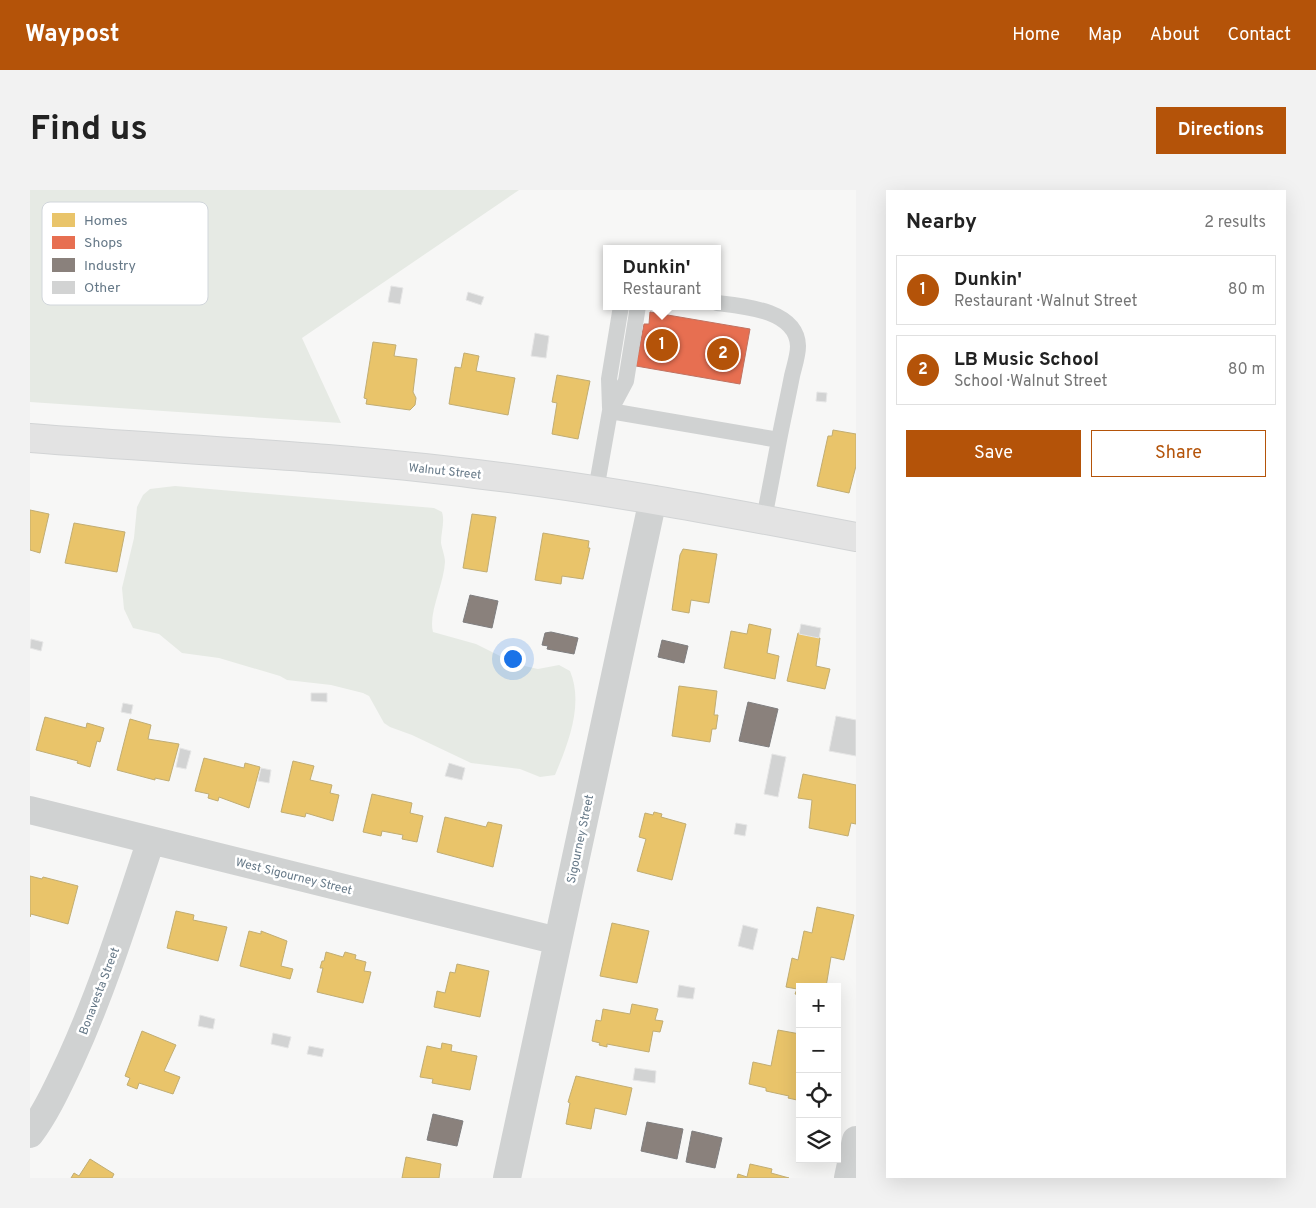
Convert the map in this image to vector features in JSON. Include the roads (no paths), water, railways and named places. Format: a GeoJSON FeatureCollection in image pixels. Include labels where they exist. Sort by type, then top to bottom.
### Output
{"type":"FeatureCollection","features":[{"type":"Feature","properties":{"kind":"main road","name":"Walnut Street"},"geometry":{"type":"LineString","coordinates":[[30,438],[352,461],[475,474],[652,499],[856,537]]}},
{"type":"Feature","properties":{"kind":"street","name":"Sigourney Street"},"geometry":{"type":"LineString","coordinates":[[507,1178],[652,499]]}},
{"type":"Feature","properties":{"kind":"street","name":"West Sigourney Street"},"geometry":{"type":"LineString","coordinates":[[30,810],[558,941]]}},
{"type":"Feature","properties":{"kind":"street","name":"Bonavesta Street"},"geometry":{"type":"LineString","coordinates":[[30,1134],[47,1107],[87,1024],[105,979],[152,840]]}},
{"type":"Feature","properties":{"kind":"street"},"geometry":{"type":"LineString","coordinates":[[848,1178],[856,1140]]}},
{"type":"Feature","properties":{"kind":"lane"},"geometry":{"type":"LineString","coordinates":[[721,304],[748,307],[773,316],[788,324],[796,337],[797,353],[764,519]]}},
{"type":"Feature","properties":{"kind":"lane"},"geometry":{"type":"LineString","coordinates":[[596,490],[610,411],[609,379],[620,310]]}},
{"type":"Feature","properties":{"kind":"lane"},"geometry":{"type":"LineString","coordinates":[[610,411],[626,382],[637,310]]}},
{"type":"Feature","properties":{"kind":"lane"},"geometry":{"type":"LineString","coordinates":[[610,411],[779,440]]}},
{"type":"Feature","properties":{"kind":"place","name":"Dunkin'"},"geometry":{"type":"Point","coordinates":[662,345]}},
{"type":"Feature","properties":{"kind":"place","name":"LB Music School"},"geometry":{"type":"Point","coordinates":[723,354]}}]}
